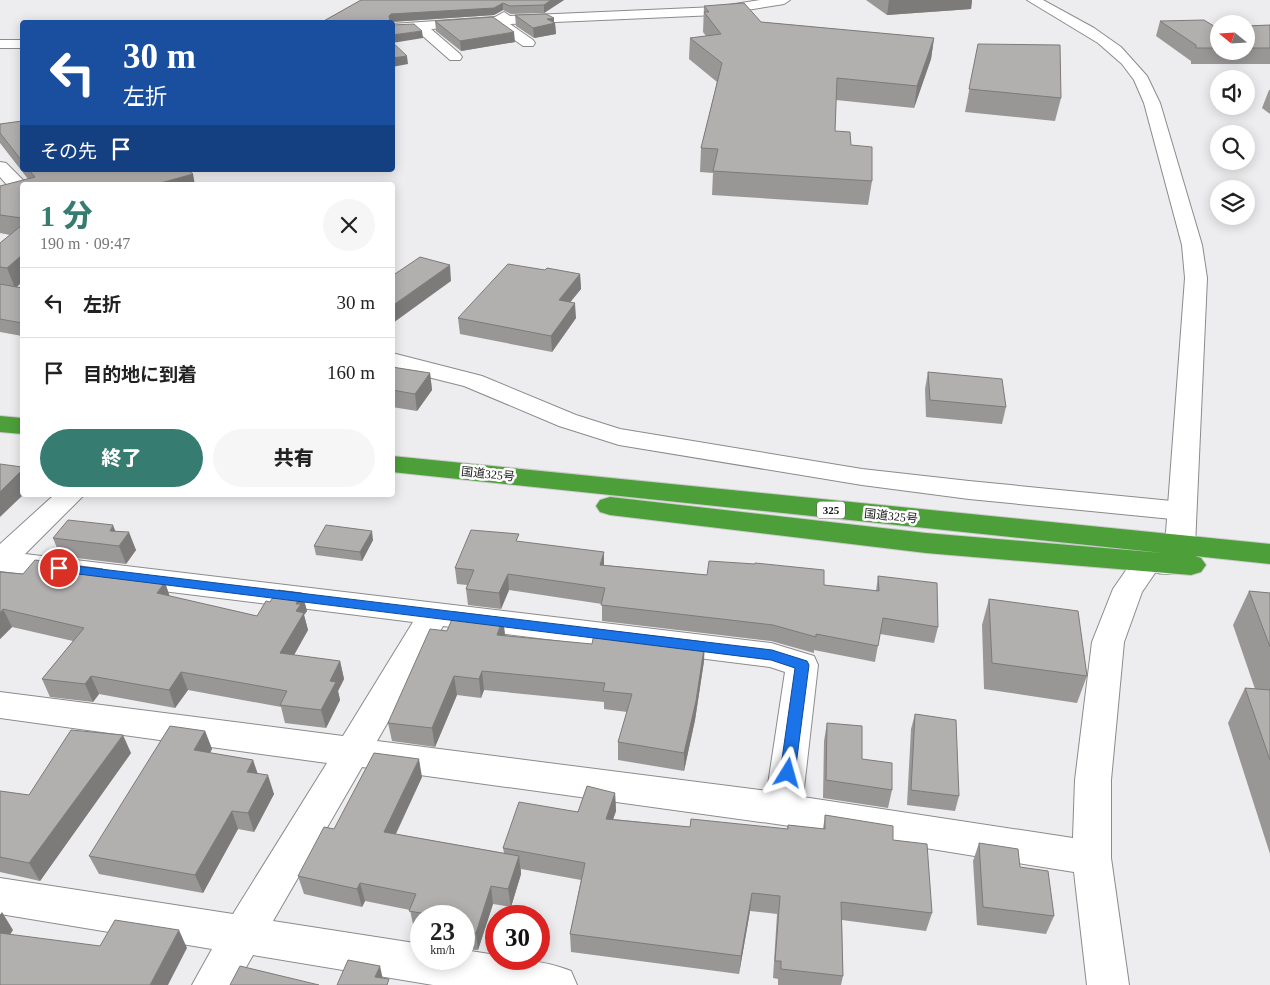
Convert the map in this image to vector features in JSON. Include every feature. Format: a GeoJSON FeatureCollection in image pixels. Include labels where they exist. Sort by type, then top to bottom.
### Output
{"type":"FeatureCollection","features":[{"type":"Feature","properties":{"kind":"highway"},"geometry":{"type":"LineString","coordinates":[[0,424],[20,426]]}},
{"type":"Feature","properties":{"kind":"highway"},"geometry":{"type":"LineString","coordinates":[[0,441],[20,443]]}},
{"type":"Feature","properties":{"kind":"highway","name":"国道325号"},"geometry":{"type":"LineString","coordinates":[[395,464],[1164,560],[1270,554]]}},
{"type":"Feature","properties":{"kind":"highway","name":"国道325号"},"geometry":{"type":"LineString","coordinates":[[395,482],[926,543],[1164,560],[1270,570]]}},
{"type":"Feature","properties":{"kind":"street"},"geometry":{"type":"LineString","coordinates":[[395,28],[560,16],[716,11],[784,0]]}},
{"type":"Feature","properties":{"kind":"street"},"geometry":{"type":"LineString","coordinates":[[1033,0],[1090,32],[1120,54],[1136,71],[1146,87],[1155,112],[1192,245],[1196,278],[1182,511],[1164,560],[1128,589],[1108,642],[1093,780],[1092,858],[1108,985]]}},
{"type":"Feature","properties":{"kind":"street"},"geometry":{"type":"LineString","coordinates":[[498,21],[518,5]]}},
{"type":"Feature","properties":{"kind":"street"},"geometry":{"type":"LineString","coordinates":[[498,21],[528,43]]}},
{"type":"Feature","properties":{"kind":"street"},"geometry":{"type":"LineString","coordinates":[[419,26],[455,57]]}},
{"type":"Feature","properties":{"kind":"street"},"geometry":{"type":"LineString","coordinates":[[0,44],[20,44]]}},
{"type":"Feature","properties":{"kind":"street"},"geometry":{"type":"LineString","coordinates":[[0,167],[20,188]]}},
{"type":"Feature","properties":{"kind":"street"},"geometry":{"type":"LineString","coordinates":[[395,361],[483,385],[522,403],[596,432],[619,437],[862,477],[970,490],[1182,511]]}},
{"type":"Feature","properties":{"kind":"street"},"geometry":{"type":"LineString","coordinates":[[0,561],[68,497]]}},
{"type":"Feature","properties":{"kind":"street"},"geometry":{"type":"LineString","coordinates":[[0,561],[772,655],[802,665],[783,809]]}},
{"type":"Feature","properties":{"kind":"street"},"geometry":{"type":"LineString","coordinates":[[213,985],[435,613]]}},
{"type":"Feature","properties":{"kind":"street"},"geometry":{"type":"LineString","coordinates":[[0,705],[783,809],[1092,858]]}},
{"type":"Feature","properties":{"kind":"street"},"geometry":{"type":"LineString","coordinates":[[0,896],[556,985]]}},
{"type":"Feature","properties":{"kind":"building"},"geometry":{"type":"Polygon","coordinates":[[[361,0],[551,0],[544,5],[510,6],[503,3],[494,8],[391,14],[389,16],[390,20],[326,20],[361,0]]]}},
{"type":"Feature","properties":{"kind":"building"},"geometry":{"type":"Polygon","coordinates":[[[744,3],[761,22],[934,38],[917,86],[837,78],[835,131],[850,132],[851,145],[872,147],[872,181],[713,171],[718,149],[701,148],[722,63],[690,38],[721,34],[704,12],[709,12],[704,6],[744,3]]]}},
{"type":"Feature","properties":{"kind":"building"},"geometry":{"type":"Polygon","coordinates":[[[546,14],[554,18],[547,19],[555,23],[533,28],[515,15],[546,14]]]}},
{"type":"Feature","properties":{"kind":"building"},"geometry":{"type":"Polygon","coordinates":[[[493,17],[514,32],[460,41],[435,21],[493,17]]]}},
{"type":"Feature","properties":{"kind":"building"},"geometry":{"type":"Polygon","coordinates":[[[1204,20],[1210,24],[1210,48],[1196,48],[1196,45],[1160,21],[1204,20]]]}},
{"type":"Feature","properties":{"kind":"building"},"geometry":{"type":"Polygon","coordinates":[[[414,24],[422,31],[395,35],[395,25],[414,24]]]}},
{"type":"Feature","properties":{"kind":"building"},"geometry":{"type":"Polygon","coordinates":[[[1270,25],[1270,48],[1255,48],[1255,26],[1270,25]]]}},
{"type":"Feature","properties":{"kind":"building"},"geometry":{"type":"Polygon","coordinates":[[[978,44],[1060,45],[1061,98],[969,89],[978,44]]]}},
{"type":"Feature","properties":{"kind":"building"},"geometry":{"type":"Polygon","coordinates":[[[395,45],[407,56],[395,58],[395,45]]]}},
{"type":"Feature","properties":{"kind":"building"},"geometry":{"type":"Polygon","coordinates":[[[20,121],[20,158],[0,133],[0,124],[20,121]]]}},
{"type":"Feature","properties":{"kind":"building"},"geometry":{"type":"Polygon","coordinates":[[[31,172],[190,172],[193,174],[164,182],[20,182],[20,218],[0,215],[0,186],[35,177],[31,172]]]}},
{"type":"Feature","properties":{"kind":"building"},"geometry":{"type":"Polygon","coordinates":[[[20,227],[20,257],[7,268],[0,267],[0,243],[20,227]]]}},
{"type":"Feature","properties":{"kind":"building"},"geometry":{"type":"Polygon","coordinates":[[[420,257],[450,265],[395,304],[395,274],[420,257]]]}},
{"type":"Feature","properties":{"kind":"building"},"geometry":{"type":"Polygon","coordinates":[[[508,264],[580,274],[559,300],[575,303],[551,336],[458,318],[508,264]]]}},
{"type":"Feature","properties":{"kind":"building"},"geometry":{"type":"Polygon","coordinates":[[[0,284],[20,288],[20,323],[0,319],[0,284]]]}},
{"type":"Feature","properties":{"kind":"building"},"geometry":{"type":"Polygon","coordinates":[[[395,367],[430,373],[415,394],[395,391],[395,367]]]}},
{"type":"Feature","properties":{"kind":"building"},"geometry":{"type":"Polygon","coordinates":[[[928,372],[1002,379],[1006,407],[930,400],[928,372]]]}},
{"type":"Feature","properties":{"kind":"building"},"geometry":{"type":"Polygon","coordinates":[[[0,464],[20,467],[20,472],[0,492],[0,464]]]}},
{"type":"Feature","properties":{"kind":"building"},"geometry":{"type":"Polygon","coordinates":[[[68,520],[113,525],[110,531],[129,532],[119,546],[53,538],[68,520]]]}},
{"type":"Feature","properties":{"kind":"building"},"geometry":{"type":"Polygon","coordinates":[[[326,525],[372,531],[360,552],[314,546],[326,525]]]}},
{"type":"Feature","properties":{"kind":"building"},"geometry":{"type":"Polygon","coordinates":[[[471,530],[519,534],[516,541],[604,552],[600,565],[707,575],[709,561],[755,563],[824,570],[824,585],[879,591],[878,576],[937,583],[938,627],[883,618],[878,646],[816,634],[816,637],[773,625],[601,605],[605,588],[508,574],[499,593],[466,589],[474,570],[455,568],[471,530]]]}},
{"type":"Feature","properties":{"kind":"building"},"geometry":{"type":"Polygon","coordinates":[[[35,560],[103,569],[99,574],[165,582],[157,593],[257,616],[266,601],[270,602],[278,590],[302,593],[296,604],[301,604],[296,611],[304,613],[280,653],[340,661],[330,681],[336,682],[321,710],[280,705],[287,691],[181,672],[169,690],[91,676],[85,684],[42,679],[84,628],[3,609],[0,613],[0,572],[23,574],[35,560]]]}},
{"type":"Feature","properties":{"kind":"building"},"geometry":{"type":"Polygon","coordinates":[[[1249,591],[1270,593],[1270,647],[1249,591]]]}},
{"type":"Feature","properties":{"kind":"building"},"geometry":{"type":"Polygon","coordinates":[[[989,599],[1078,611],[1087,676],[992,663],[989,599]]]}},
{"type":"Feature","properties":{"kind":"building"},"geometry":{"type":"Polygon","coordinates":[[[455,612],[503,618],[497,635],[592,644],[595,629],[705,642],[696,701],[684,753],[618,742],[632,694],[603,691],[605,683],[482,671],[479,679],[454,676],[432,728],[388,723],[430,629],[447,631],[455,612]]]}},
{"type":"Feature","properties":{"kind":"building"},"geometry":{"type":"Polygon","coordinates":[[[1245,688],[1270,690],[1270,760],[1245,688]]]}},
{"type":"Feature","properties":{"kind":"building"},"geometry":{"type":"Polygon","coordinates":[[[915,714],[956,720],[959,796],[911,790],[915,714]]]}},
{"type":"Feature","properties":{"kind":"building"},"geometry":{"type":"Polygon","coordinates":[[[827,723],[862,726],[862,759],[892,763],[892,790],[826,780],[827,723]]]}},
{"type":"Feature","properties":{"kind":"building"},"geometry":{"type":"Polygon","coordinates":[[[170,726],[205,731],[194,750],[253,760],[247,772],[268,775],[248,813],[232,811],[195,875],[89,856],[170,726]]]}},
{"type":"Feature","properties":{"kind":"building"},"geometry":{"type":"Polygon","coordinates":[[[71,730],[123,735],[29,863],[0,857],[0,791],[29,795],[71,730]]]}},
{"type":"Feature","properties":{"kind":"building"},"geometry":{"type":"Polygon","coordinates":[[[374,753],[419,759],[384,832],[519,856],[508,889],[491,886],[476,933],[475,905],[411,905],[416,894],[360,883],[357,889],[298,876],[324,827],[334,829],[374,753]]]}},
{"type":"Feature","properties":{"kind":"building"},"geometry":{"type":"Polygon","coordinates":[[[587,786],[615,793],[606,819],[690,827],[691,819],[788,829],[788,825],[825,829],[825,815],[893,826],[893,840],[927,844],[932,913],[841,902],[843,976],[781,969],[781,961],[775,961],[780,896],[752,893],[741,956],[570,934],[585,863],[503,848],[519,802],[578,812],[587,786]]]}},
{"type":"Feature","properties":{"kind":"building"},"geometry":{"type":"Polygon","coordinates":[[[979,843],[1018,849],[1020,867],[1048,871],[1054,916],[983,907],[979,843]]]}},
{"type":"Feature","properties":{"kind":"building"},"geometry":{"type":"Polygon","coordinates":[[[115,920],[179,930],[150,985],[0,985],[0,933],[100,946],[115,920]]]}},
{"type":"Feature","properties":{"kind":"building"},"geometry":{"type":"Polygon","coordinates":[[[348,960],[380,966],[375,977],[389,979],[387,985],[337,985],[348,960]]]}},
{"type":"Feature","properties":{"kind":"building"},"geometry":{"type":"Polygon","coordinates":[[[240,966],[319,985],[230,985],[240,966]]]}},
{"type":"Feature","properties":{"kind":"route"},"geometry":{"type":"LineString","coordinates":[[59,568],[772,655],[802,665],[788,773]]}}]}
